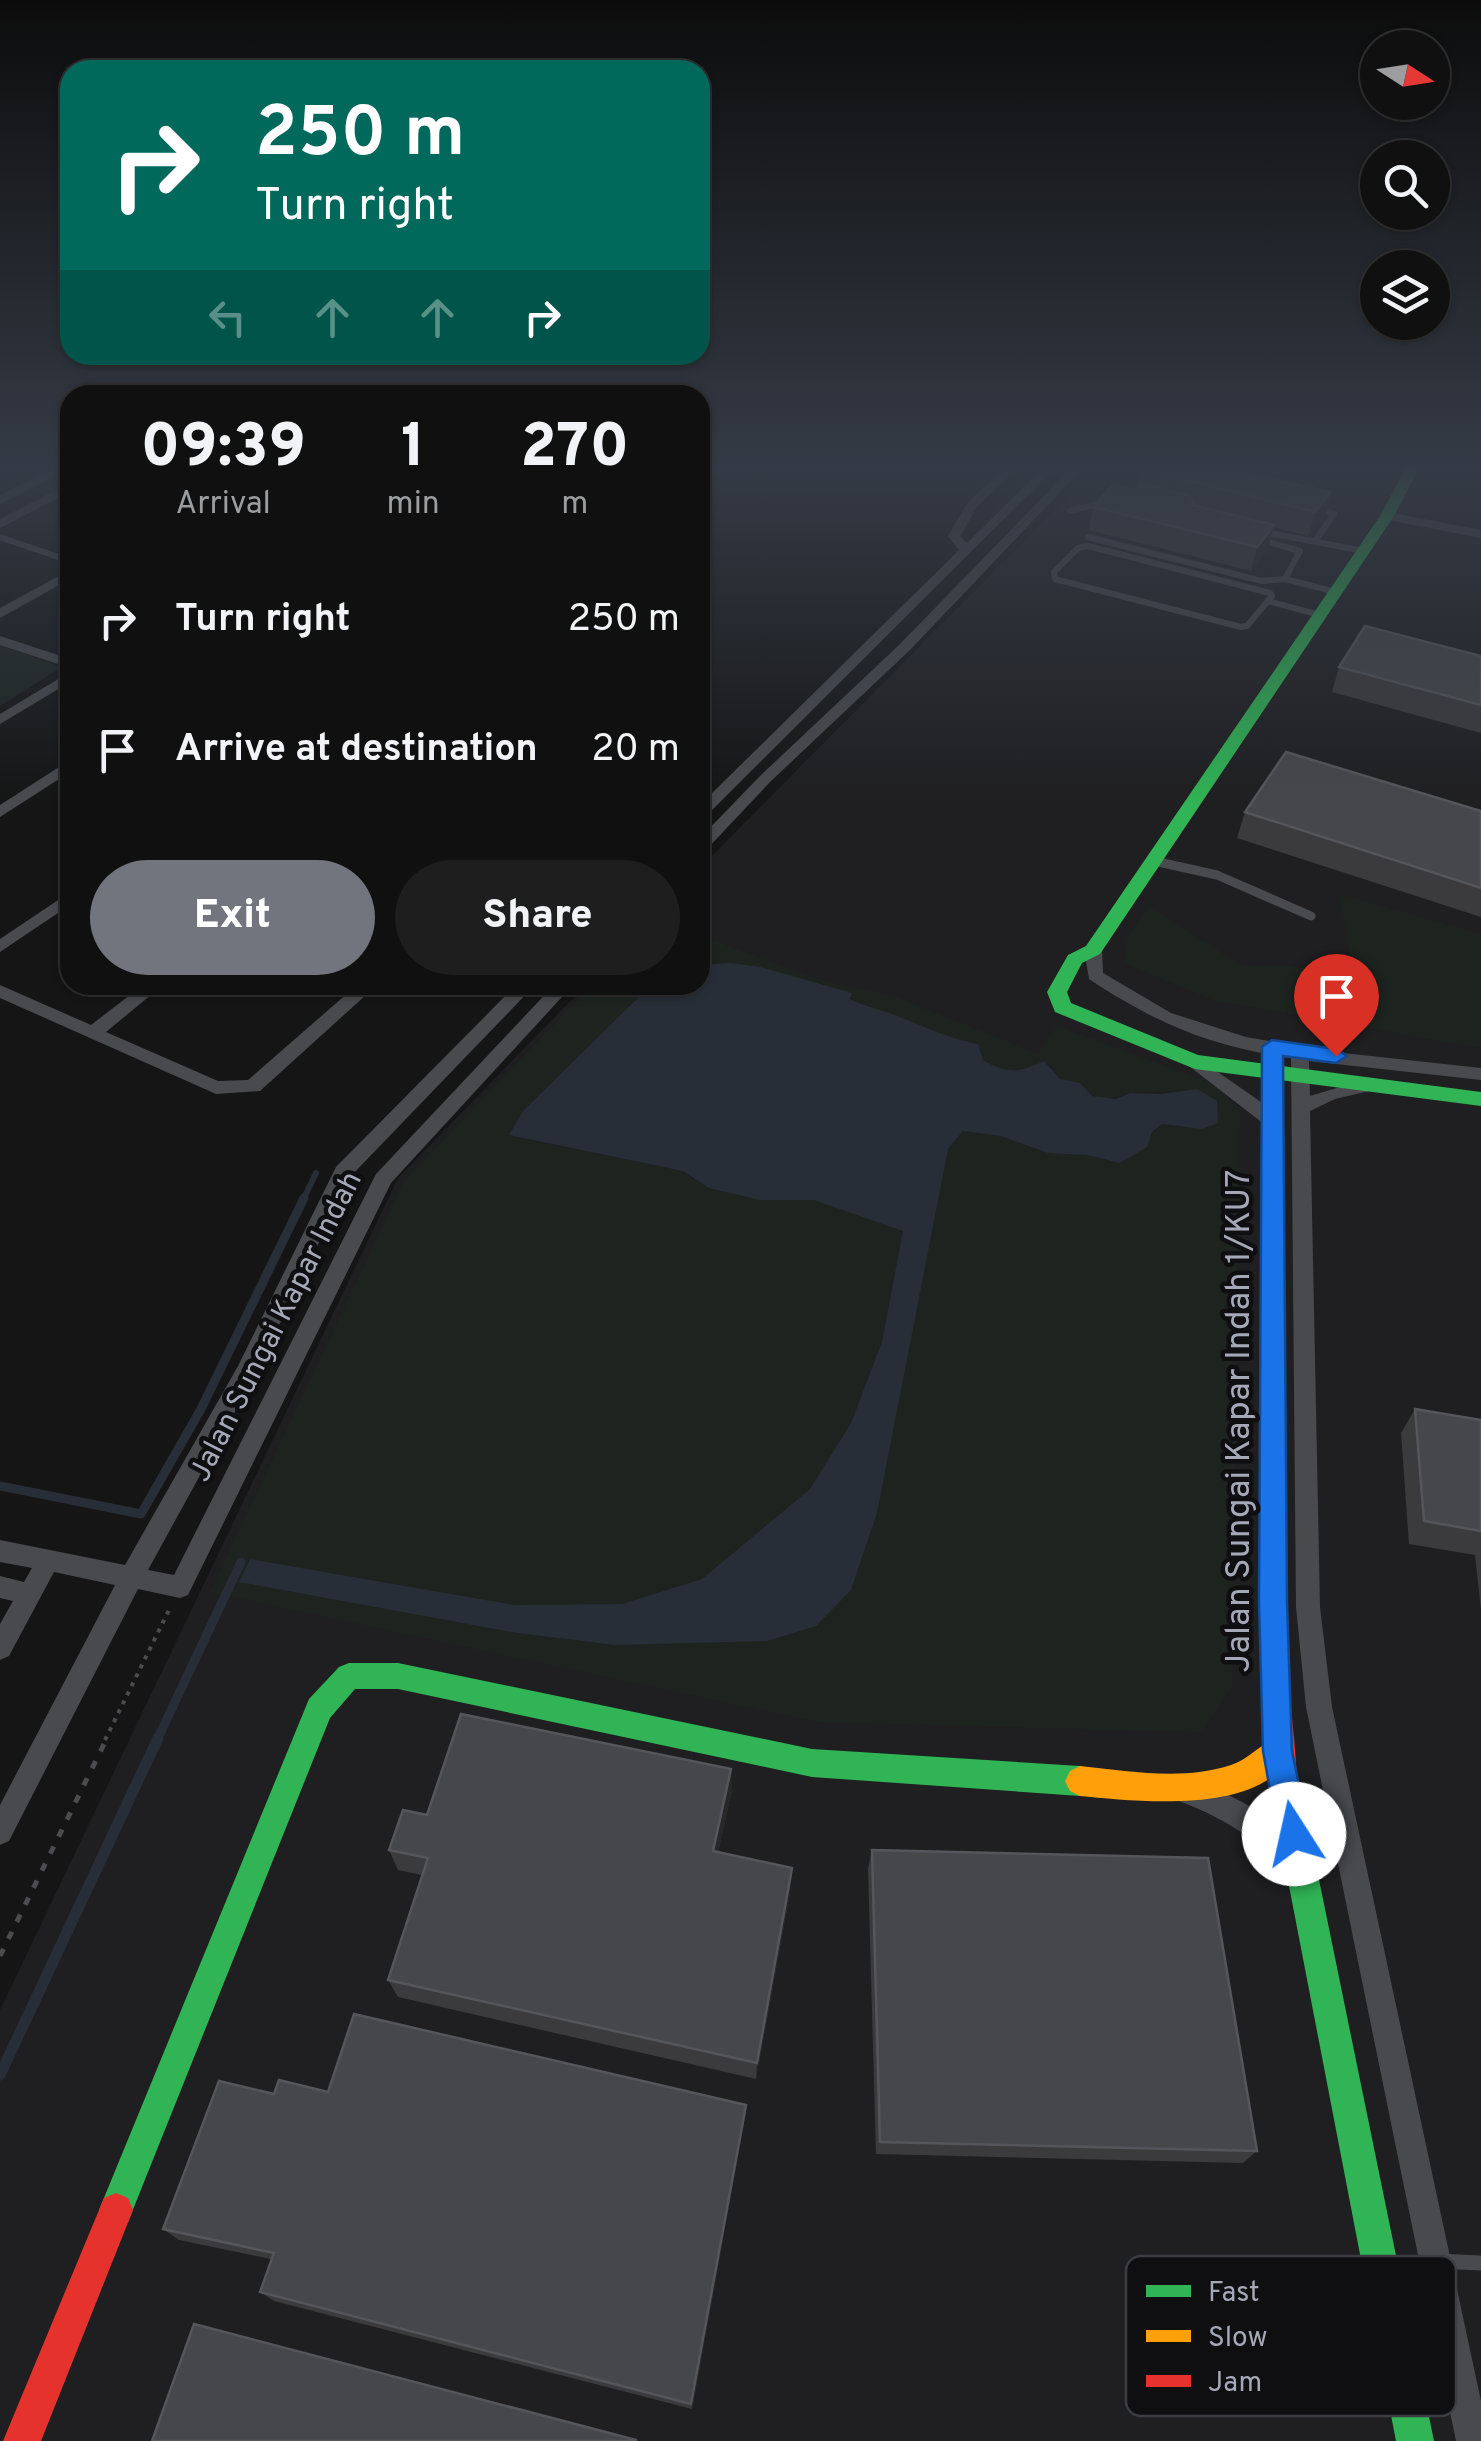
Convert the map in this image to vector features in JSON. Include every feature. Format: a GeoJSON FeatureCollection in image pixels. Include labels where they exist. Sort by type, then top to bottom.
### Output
{"type":"FeatureCollection","features":[{"type":"Feature","properties":{"kind":"street"},"geometry":{"type":"LineString","coordinates":[[710,804],[939,578]]}},
{"type":"Feature","properties":{"kind":"street"},"geometry":{"type":"LineString","coordinates":[[710,836],[971,578]]}},
{"type":"Feature","properties":{"kind":"street"},"geometry":{"type":"LineString","coordinates":[[1272,1127],[1195,1062],[1062,1007],[1057,992],[1074,960],[1093,950],[1165,863],[1346,578]]}},
{"type":"Feature","properties":{"kind":"street"},"geometry":{"type":"LineString","coordinates":[[0,614],[60,580]]}},
{"type":"Feature","properties":{"kind":"street"},"geometry":{"type":"LineString","coordinates":[[0,640],[60,661]]}},
{"type":"Feature","properties":{"kind":"street"},"geometry":{"type":"LineString","coordinates":[[0,720],[60,682]]}},
{"type":"Feature","properties":{"kind":"street"},"geometry":{"type":"LineString","coordinates":[[0,812],[60,772]]}},
{"type":"Feature","properties":{"kind":"street"},"geometry":{"type":"LineString","coordinates":[[0,948],[60,905]]}},
{"type":"Feature","properties":{"kind":"street"},"geometry":{"type":"LineString","coordinates":[[1093,950],[1095,974],[1177,1023],[1272,1058],[1374,1084],[1481,1100]]}},
{"type":"Feature","properties":{"kind":"street"},"geometry":{"type":"LineString","coordinates":[[0,991],[216,1088],[234,1089],[253,1086],[357,995]]}},
{"type":"Feature","properties":{"kind":"street"},"geometry":{"type":"LineString","coordinates":[[93,1033],[141,995]]}},
{"type":"Feature","properties":{"kind":"street","name":"Jalan Sungai Kapar Indah"},"geometry":{"type":"LineString","coordinates":[[131,1578],[246,1371],[344,1172],[516,995]]}},
{"type":"Feature","properties":{"kind":"street","name":"Jalan Sungai Kapar Indah"},"geometry":{"type":"LineString","coordinates":[[180,1588],[383,1179],[555,995]]}},
{"type":"Feature","properties":{"kind":"street"},"geometry":{"type":"LineString","coordinates":[[1195,1062],[1272,1058]]}},
{"type":"Feature","properties":{"kind":"street","name":"Jalan Sungai Kapar Indah 1/KU7"},"geometry":{"type":"LineString","coordinates":[[1272,1058],[1272,1563],[1278,1751],[1289,1809],[1279,1837]]}},
{"type":"Feature","properties":{"kind":"street"},"geometry":{"type":"LineString","coordinates":[[1301,1063],[1481,1074]]}},
{"type":"Feature","properties":{"kind":"street","name":"Jalan Sungai Kapar Indah 1/KU7"},"geometry":{"type":"LineString","coordinates":[[1301,1063],[1308,1608],[1319,1707],[1435,2256]]}},
{"type":"Feature","properties":{"kind":"street"},"geometry":{"type":"LineString","coordinates":[[1303,1122],[1330,1094],[1374,1084]]}},
{"type":"Feature","properties":{"kind":"street"},"geometry":{"type":"LineString","coordinates":[[0,1551],[180,1588]]}},
{"type":"Feature","properties":{"kind":"street"},"geometry":{"type":"LineString","coordinates":[[0,1648],[48,1561]]}},
{"type":"Feature","properties":{"kind":"street"},"geometry":{"type":"LineString","coordinates":[[0,1832],[131,1578]]}},
{"type":"Feature","properties":{"kind":"street"},"geometry":{"type":"LineString","coordinates":[[0,1587],[30,1594]]}},
{"type":"Feature","properties":{"kind":"street"},"geometry":{"type":"LineString","coordinates":[[22,2441],[319,1709],[348,1676],[398,1676],[812,1763],[1177,1788],[1228,1778],[1270,1763],[1278,1751]]}},
{"type":"Feature","properties":{"kind":"street"},"geometry":{"type":"LineString","coordinates":[[1177,1788],[1216,1802],[1279,1837],[1300,1874],[1323,1969],[1379,2256]]}},
{"type":"Feature","properties":{"kind":"street","name":"Jalan Sungai Kapar Indah 1/KU7"},"geometry":{"type":"LineString","coordinates":[[1456,2355],[1474,2441]]}},
{"type":"Feature","properties":{"kind":"street"},"geometry":{"type":"LineString","coordinates":[[1410,2416],[1415,2441]]}},
{"type":"Feature","properties":{"kind":"lane"},"geometry":{"type":"LineString","coordinates":[[1059,578],[1234,627],[1248,626],[1268,601],[1270,592],[1214,578]]}},
{"type":"Feature","properties":{"kind":"lane"},"geometry":{"type":"LineString","coordinates":[[1250,578],[1285,579],[1336,592]]}},
{"type":"Feature","properties":{"kind":"lane"},"geometry":{"type":"LineString","coordinates":[[1268,601],[1320,615]]}},
{"type":"Feature","properties":{"kind":"lane"},"geometry":{"type":"LineString","coordinates":[[1165,863],[1218,875],[1311,916]]}},
{"type":"Feature","properties":{"kind":"lane"},"geometry":{"type":"LineString","coordinates":[[1456,2261],[1481,2263]]}},
{"type":"Feature","properties":{"kind":"path"},"geometry":{"type":"LineString","coordinates":[[0,1956],[180,1588]]}},
{"type":"Feature","properties":{"kind":"shaded area"},"geometry":{"type":"Polygon","coordinates":[[[987,578],[1481,578],[1481,2441],[0,2441],[0,2010],[398,1178],[576,995],[710,995],[710,858],[987,578]]]}},
{"type":"Feature","properties":{"kind":"shaded area"},"geometry":{"type":"Polygon","coordinates":[[[0,645],[60,666],[60,668],[0,706],[0,645]]]}},
{"type":"Feature","properties":{"kind":"shaded area"},"geometry":{"type":"Polygon","coordinates":[[[1339,894],[1481,934],[1481,1048],[1213,1000],[1124,963],[1126,939],[1150,906],[1242,966],[1352,968],[1339,894]]]}},
{"type":"Feature","properties":{"kind":"shaded area"},"geometry":{"type":"Polygon","coordinates":[[[710,939],[823,981],[894,996],[1038,1054],[1057,1026],[1217,1085],[1240,1113],[1232,1687],[1202,1732],[818,1722],[210,1592],[404,1181],[582,995],[642,995],[509,1136],[683,1171],[728,1193],[823,1202],[903,1231],[882,1342],[851,1423],[810,1489],[702,1579],[622,1604],[515,1605],[250,1559],[240,1582],[517,1633],[615,1645],[851,1590],[877,1513],[947,1149],[963,1131],[1001,1136],[1048,1153],[1087,1155],[1120,1163],[1163,1124],[1183,1128],[1197,1089],[1095,1096],[1060,1079],[1051,1065],[1002,1071],[983,1060],[978,1044],[861,1004],[850,999],[851,993],[758,968],[710,964],[710,939]]]}},
{"type":"Feature","properties":{"kind":"shaded area"},"geometry":{"type":"Polygon","coordinates":[[[710,964],[760,967],[852,993],[850,999],[861,1004],[978,1044],[983,1060],[999,1068],[1020,1070],[1044,1061],[1060,1079],[1080,1083],[1092,1096],[1116,1099],[1130,1093],[1197,1089],[1217,1101],[1218,1123],[1202,1129],[1162,1124],[1152,1132],[1147,1147],[1120,1163],[1087,1155],[1048,1153],[1001,1136],[963,1131],[948,1149],[877,1513],[851,1590],[816,1626],[767,1641],[615,1645],[517,1633],[239,1582],[250,1559],[515,1605],[622,1604],[702,1579],[810,1489],[851,1423],[882,1342],[903,1231],[814,1200],[760,1200],[709,1188],[683,1171],[509,1135],[524,1110],[642,995],[710,995],[710,964]]]}},
{"type":"Feature","properties":{"kind":"building"},"geometry":{"type":"Polygon","coordinates":[[[1365,626],[1481,656],[1481,705],[1339,667],[1365,626]]]}},
{"type":"Feature","properties":{"kind":"building"},"geometry":{"type":"Polygon","coordinates":[[[1286,752],[1481,811],[1481,888],[1245,812],[1286,752]]]}},
{"type":"Feature","properties":{"kind":"building"},"geometry":{"type":"Polygon","coordinates":[[[1415,1409],[1481,1420],[1481,1531],[1424,1521],[1415,1409]]]}},
{"type":"Feature","properties":{"kind":"building"},"geometry":{"type":"Polygon","coordinates":[[[461,1714],[731,1769],[713,1851],[792,1868],[757,2063],[388,1980],[428,1858],[389,1850],[403,1810],[427,1815],[461,1714]]]}},
{"type":"Feature","properties":{"kind":"building"},"geometry":{"type":"Polygon","coordinates":[[[872,1850],[1208,1858],[1257,2151],[880,2142],[872,1850]]]}},
{"type":"Feature","properties":{"kind":"building"},"geometry":{"type":"Polygon","coordinates":[[[354,2014],[746,2105],[691,2404],[260,2292],[274,2253],[163,2229],[219,2081],[274,2094],[279,2080],[328,2092],[354,2014]]]}},
{"type":"Feature","properties":{"kind":"building"},"geometry":{"type":"Polygon","coordinates":[[[194,2324],[636,2440],[636,2441],[152,2441],[194,2324]]]}},
{"type":"Feature","properties":{"kind":"waterway"},"geometry":{"type":"LineString","coordinates":[[303,1200],[316,1173]]}},
{"type":"Feature","properties":{"kind":"waterway"},"geometry":{"type":"LineString","coordinates":[[0,1486],[141,1514],[201,1409],[304,1198]]}},
{"type":"Feature","properties":{"kind":"waterway"},"geometry":{"type":"LineString","coordinates":[[157,1740],[241,1562]]}},
{"type":"Feature","properties":{"kind":"waterway"},"geometry":{"type":"LineString","coordinates":[[0,2075],[158,1738]]}},
{"type":"Feature","properties":{"kind":"traffic: fast"},"geometry":{"type":"LineString","coordinates":[[1345,578],[1093,950],[1075,959],[1057,992],[1062,1007],[1195,1062],[1481,1099]]}},
{"type":"Feature","properties":{"kind":"traffic: fast"},"geometry":{"type":"LineString","coordinates":[[116,2210],[319,1709],[349,1676],[398,1676],[812,1763],[1080,1781]]}},
{"type":"Feature","properties":{"kind":"traffic: fast"},"geometry":{"type":"LineString","coordinates":[[1284,1782],[1378,2256]]}},
{"type":"Feature","properties":{"kind":"traffic: fast"},"geometry":{"type":"LineString","coordinates":[[1410,2416],[1415,2441]]}},
{"type":"Feature","properties":{"kind":"traffic: slow"},"geometry":{"type":"LineString","coordinates":[[1272,1047],[1273,1393]]}},
{"type":"Feature","properties":{"kind":"traffic: slow"},"geometry":{"type":"LineString","coordinates":[[1080,1781],[1158,1787],[1211,1785],[1259,1767],[1278,1751]]}},
{"type":"Feature","properties":{"kind":"traffic: jam"},"geometry":{"type":"LineString","coordinates":[[1273,1393],[1273,1602],[1278,1751],[1284,1782]]}},
{"type":"Feature","properties":{"kind":"traffic: jam"},"geometry":{"type":"LineString","coordinates":[[22,2441],[116,2210]]}},
{"type":"Feature","properties":{"kind":"route"},"geometry":{"type":"LineString","coordinates":[[1294,1834],[1278,1751],[1273,1602],[1272,1047],[1336,1056]]}}]}
